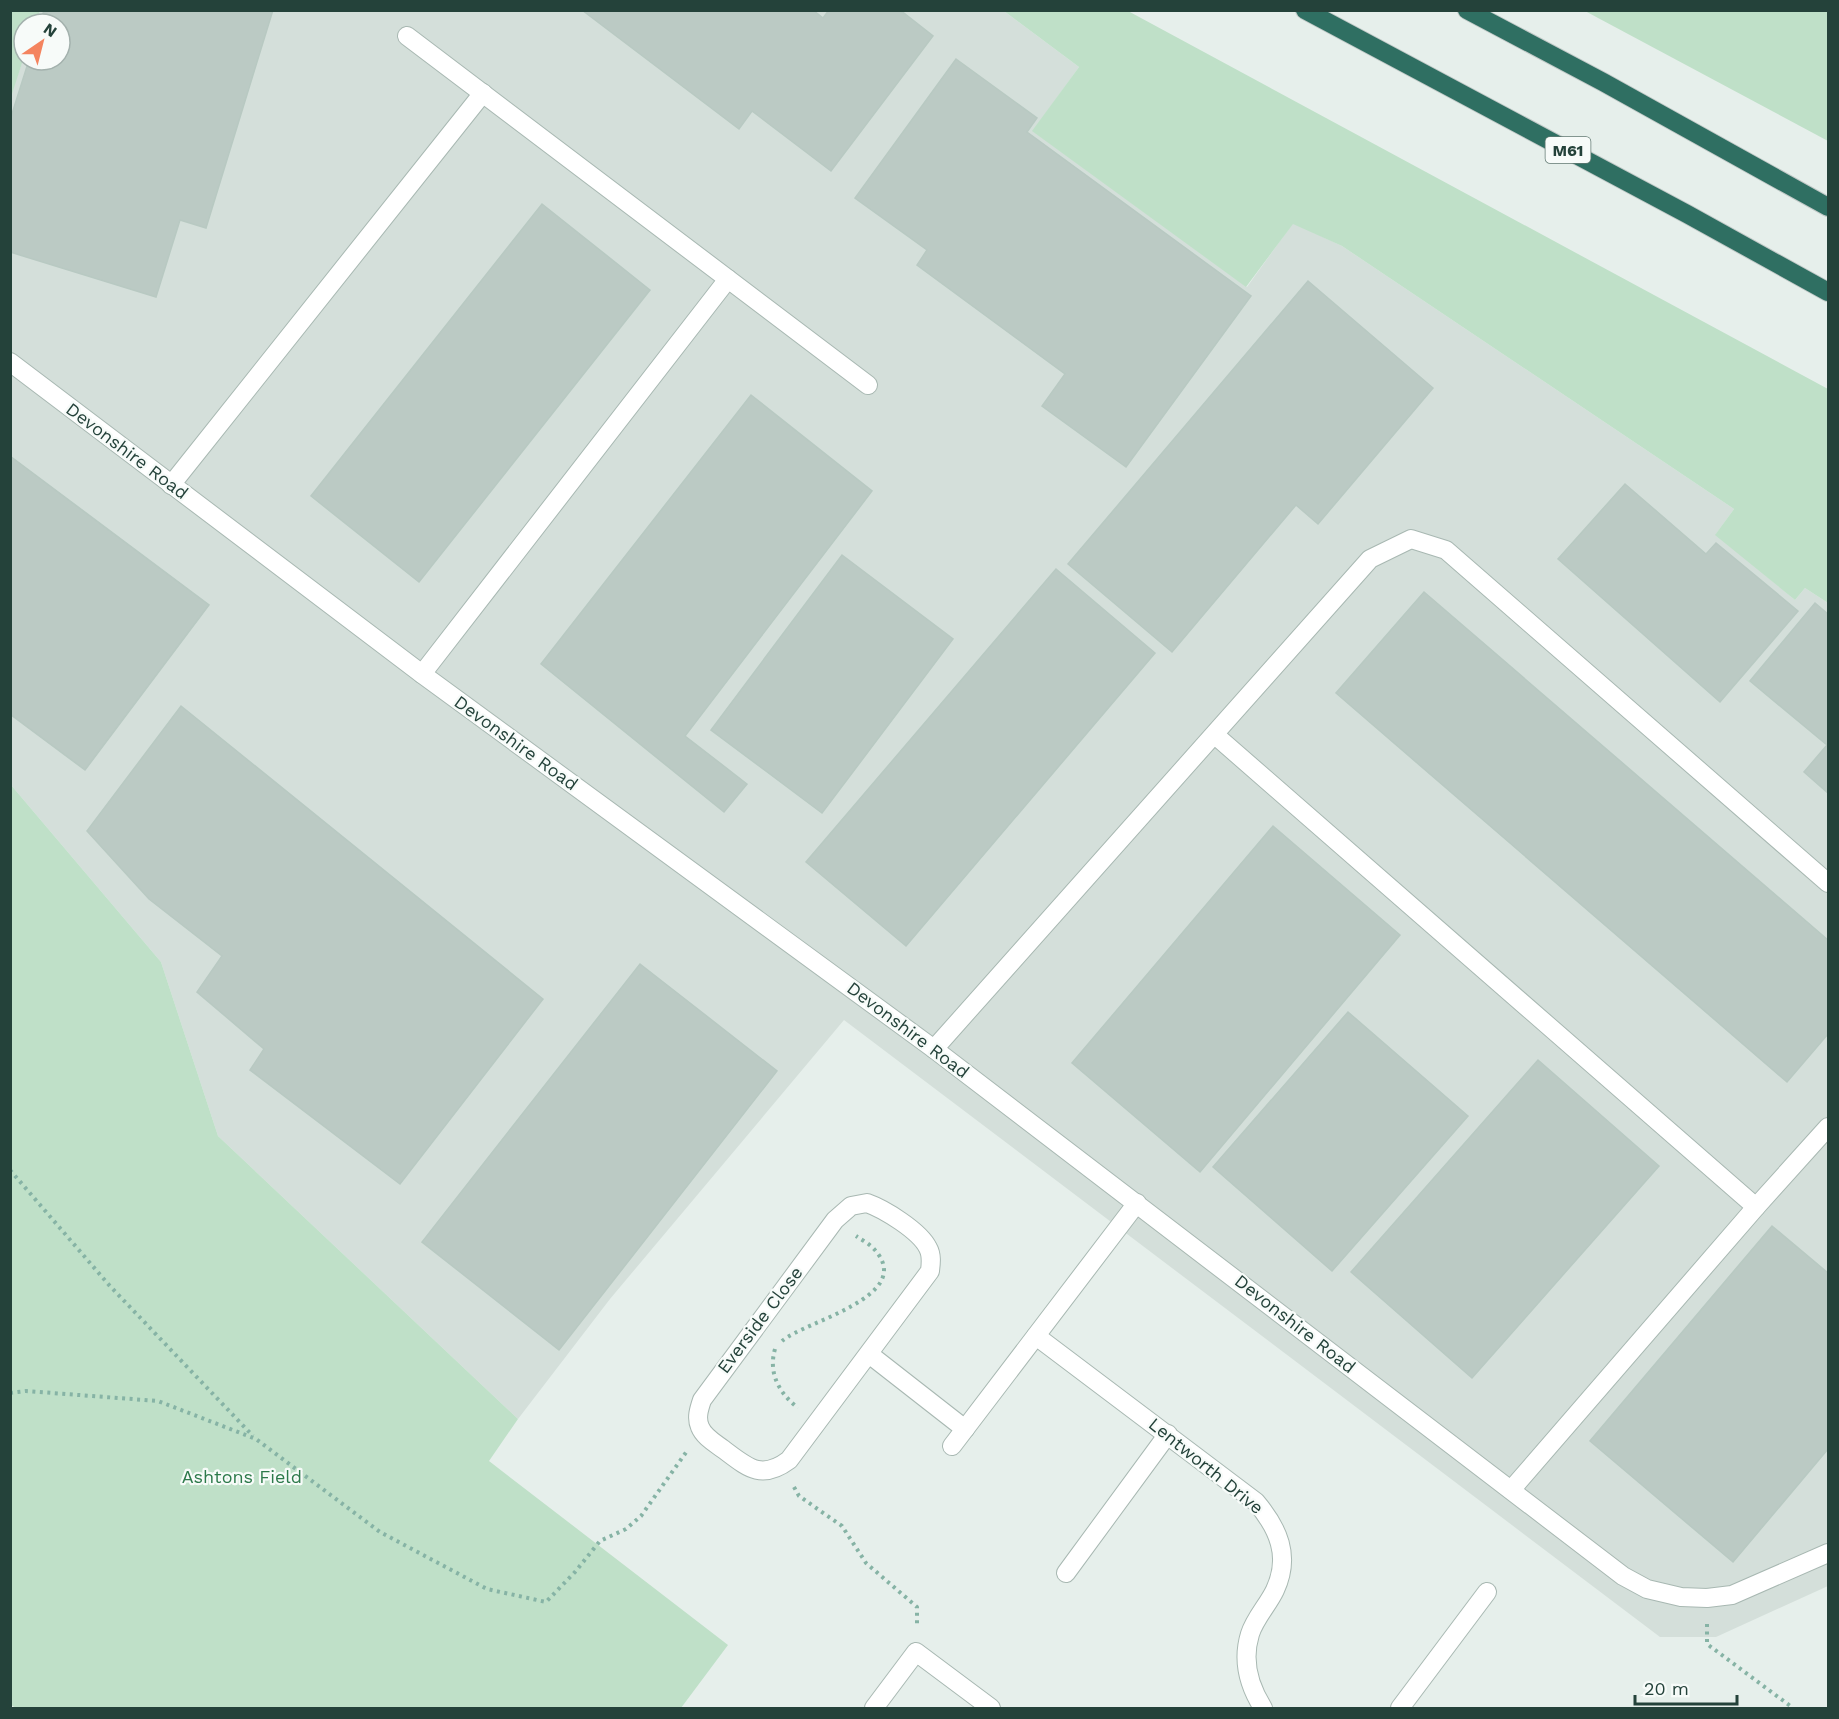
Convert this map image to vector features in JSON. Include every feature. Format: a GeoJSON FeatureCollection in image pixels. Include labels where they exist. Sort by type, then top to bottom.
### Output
{"type":"FeatureCollection","features":[{"type":"Feature","properties":{"kind":"highway","name":"M61"},"geometry":{"type":"LineString","coordinates":[[1305,10],[1828,292]]}},
{"type":"Feature","properties":{"kind":"highway"},"geometry":{"type":"LineString","coordinates":[[1467,10],[1603,82],[1828,207]]}},
{"type":"Feature","properties":{"kind":"street"},"geometry":{"type":"LineString","coordinates":[[407,36],[868,385]]}},
{"type":"Feature","properties":{"kind":"street"},"geometry":{"type":"LineString","coordinates":[[171,484],[483,93]]}},
{"type":"Feature","properties":{"kind":"street"},"geometry":{"type":"LineString","coordinates":[[422,674],[728,279]]}},
{"type":"Feature","properties":{"kind":"street","name":"Devonshire Road"},"geometry":{"type":"LineString","coordinates":[[10,362],[422,674],[934,1049],[1623,1576],[1647,1588],[1681,1597],[1707,1598],[1732,1595],[1828,1553]]}},
{"type":"Feature","properties":{"kind":"street"},"geometry":{"type":"LineString","coordinates":[[934,1049],[1370,559],[1412,539],[1446,550],[1828,883]]}},
{"type":"Feature","properties":{"kind":"street"},"geometry":{"type":"LineString","coordinates":[[1215,735],[1756,1207]]}},
{"type":"Feature","properties":{"kind":"street"},"geometry":{"type":"LineString","coordinates":[[1511,1490],[1828,1126]]}},
{"type":"Feature","properties":{"kind":"street","name":"Everside Close"},"geometry":{"type":"LineString","coordinates":[[705,1436],[699,1426],[698,1413],[702,1400],[836,1220],[851,1206],[867,1203],[880,1208],[914,1232],[930,1249],[932,1261],[930,1271],[789,1461],[782,1466]]}},
{"type":"Feature","properties":{"kind":"street"},"geometry":{"type":"LineString","coordinates":[[952,1446],[1137,1203]]}},
{"type":"Feature","properties":{"kind":"street","name":"Lentworth Drive"},"geometry":{"type":"LineString","coordinates":[[1036,1335],[1256,1502],[1271,1520],[1281,1543],[1283,1566],[1276,1589],[1251,1631],[1246,1650],[1248,1672],[1254,1694],[1263,1708]]}},
{"type":"Feature","properties":{"kind":"street"},"geometry":{"type":"LineString","coordinates":[[869,1354],[965,1430]]}},
{"type":"Feature","properties":{"kind":"street"},"geometry":{"type":"LineString","coordinates":[[1066,1573],[1168,1434]]}},
{"type":"Feature","properties":{"kind":"street"},"geometry":{"type":"LineString","coordinates":[[705,1436],[748,1468],[771,1471],[782,1466]]}},
{"type":"Feature","properties":{"kind":"street"},"geometry":{"type":"LineString","coordinates":[[1400,1708],[1487,1592]]}},
{"type":"Feature","properties":{"kind":"street"},"geometry":{"type":"LineString","coordinates":[[874,1708],[916,1652],[991,1708]]}},
{"type":"Feature","properties":{"kind":"path"},"geometry":{"type":"LineString","coordinates":[[10,1170],[109,1285],[256,1439],[380,1532],[487,1589],[546,1602],[575,1572],[600,1540],[626,1529],[641,1516],[693,1443],[705,1436]]}},
{"type":"Feature","properties":{"kind":"path"},"geometry":{"type":"LineString","coordinates":[[817,1423],[789,1401],[779,1387],[773,1371],[772,1359],[775,1348],[793,1334],[864,1301],[879,1285],[883,1273],[882,1260],[874,1249],[836,1220]]}},
{"type":"Feature","properties":{"kind":"path"},"geometry":{"type":"LineString","coordinates":[[10,1394],[26,1391],[158,1401],[256,1439]]}},
{"type":"Feature","properties":{"kind":"path"},"geometry":{"type":"LineString","coordinates":[[782,1466],[799,1496],[842,1526],[866,1563],[917,1607],[916,1652]]}},
{"type":"Feature","properties":{"kind":"path"},"geometry":{"type":"LineString","coordinates":[[1707,1598],[1707,1644],[1793,1708]]}},
{"type":"Feature","properties":{"kind":"shaded area"},"geometry":{"type":"Polygon","coordinates":[[[1004,11],[1079,67],[1033,131],[1247,287],[1293,223],[1342,246],[1734,509],[1716,534],[1795,600],[1805,588],[1828,603],[1828,1586],[1716,1637],[1660,1637],[844,1020],[610,1299],[518,1419],[218,1136],[161,962],[11,785],[10,97],[19,72],[72,72],[72,12],[40,12],[1004,11]]]}},
{"type":"Feature","properties":{"kind":"green space"},"geometry":{"type":"Polygon","coordinates":[[[11,10],[40,11],[12,12],[12,72],[19,72],[11,97],[11,10]]]}},
{"type":"Feature","properties":{"kind":"green space"},"geometry":{"type":"Polygon","coordinates":[[[1004,11],[1128,11],[1828,389],[1828,603],[1805,588],[1795,600],[1715,535],[1734,509],[1342,246],[1293,224],[1246,287],[1032,131],[1079,67],[1004,11]]]}},
{"type":"Feature","properties":{"kind":"green space"},"geometry":{"type":"Polygon","coordinates":[[[1585,11],[1828,11],[1828,141],[1585,11]]]}},
{"type":"Feature","properties":{"kind":"green space","name":"Ashtons Field"},"geometry":{"type":"Polygon","coordinates":[[[11,785],[161,962],[218,1136],[518,1419],[489,1461],[728,1645],[681,1708],[16,1708],[11,1705],[11,785]]]}},
{"type":"Feature","properties":{"kind":"building"},"geometry":{"type":"Polygon","coordinates":[[[44,10],[273,10],[206,228],[180,220],[156,297],[10,252],[10,120],[25,72],[72,72],[72,12],[43,12],[44,10]]]}},
{"type":"Feature","properties":{"kind":"building"},"geometry":{"type":"Polygon","coordinates":[[[582,10],[813,10],[823,18],[829,10],[900,10],[933,36],[831,171],[752,111],[739,129],[582,10]]]}},
{"type":"Feature","properties":{"kind":"building"},"geometry":{"type":"Polygon","coordinates":[[[956,59],[1037,118],[1027,132],[1251,296],[1126,467],[1042,406],[1065,374],[917,265],[927,250],[855,198],[956,59]]]}},
{"type":"Feature","properties":{"kind":"building"},"geometry":{"type":"Polygon","coordinates":[[[542,204],[650,290],[419,582],[311,496],[542,204]]]}},
{"type":"Feature","properties":{"kind":"building"},"geometry":{"type":"Polygon","coordinates":[[[1308,281],[1433,388],[1318,524],[1296,505],[1172,652],[1068,564],[1308,281]]]}},
{"type":"Feature","properties":{"kind":"building"},"geometry":{"type":"Polygon","coordinates":[[[751,395],[872,491],[685,736],[747,784],[724,812],[541,664],[751,395]]]}},
{"type":"Feature","properties":{"kind":"building"},"geometry":{"type":"Polygon","coordinates":[[[10,456],[209,605],[85,770],[10,714],[10,456]]]}},
{"type":"Feature","properties":{"kind":"building"},"geometry":{"type":"Polygon","coordinates":[[[1625,484],[1706,554],[1716,543],[1798,611],[1720,702],[1558,559],[1625,484]]]}},
{"type":"Feature","properties":{"kind":"building"},"geometry":{"type":"Polygon","coordinates":[[[842,555],[953,639],[822,813],[711,730],[842,555]]]}},
{"type":"Feature","properties":{"kind":"building"},"geometry":{"type":"Polygon","coordinates":[[[1056,569],[1155,653],[906,946],[806,862],[1056,569]]]}},
{"type":"Feature","properties":{"kind":"building"},"geometry":{"type":"Polygon","coordinates":[[[1424,592],[1828,940],[1828,1034],[1787,1082],[1336,693],[1424,592]]]}},
{"type":"Feature","properties":{"kind":"building"},"geometry":{"type":"Polygon","coordinates":[[[1815,603],[1828,614],[1828,793],[1804,772],[1827,745],[1750,681],[1815,603]]]}},
{"type":"Feature","properties":{"kind":"building"},"geometry":{"type":"Polygon","coordinates":[[[181,706],[543,999],[400,1184],[250,1070],[264,1049],[197,992],[222,956],[149,899],[87,831],[181,706]]]}},
{"type":"Feature","properties":{"kind":"building"},"geometry":{"type":"Polygon","coordinates":[[[1273,826],[1400,935],[1200,1172],[1072,1063],[1273,826]]]}},
{"type":"Feature","properties":{"kind":"building"},"geometry":{"type":"Polygon","coordinates":[[[640,964],[777,1071],[559,1350],[422,1242],[640,964]]]}},
{"type":"Feature","properties":{"kind":"building"},"geometry":{"type":"Polygon","coordinates":[[[1348,1012],[1468,1116],[1332,1271],[1213,1167],[1348,1012]]]}},
{"type":"Feature","properties":{"kind":"building"},"geometry":{"type":"Polygon","coordinates":[[[1538,1060],[1659,1166],[1472,1378],[1351,1272],[1538,1060]]]}},
{"type":"Feature","properties":{"kind":"building"},"geometry":{"type":"Polygon","coordinates":[[[1772,1226],[1828,1273],[1828,1449],[1733,1562],[1590,1441],[1772,1226]]]}}]}
